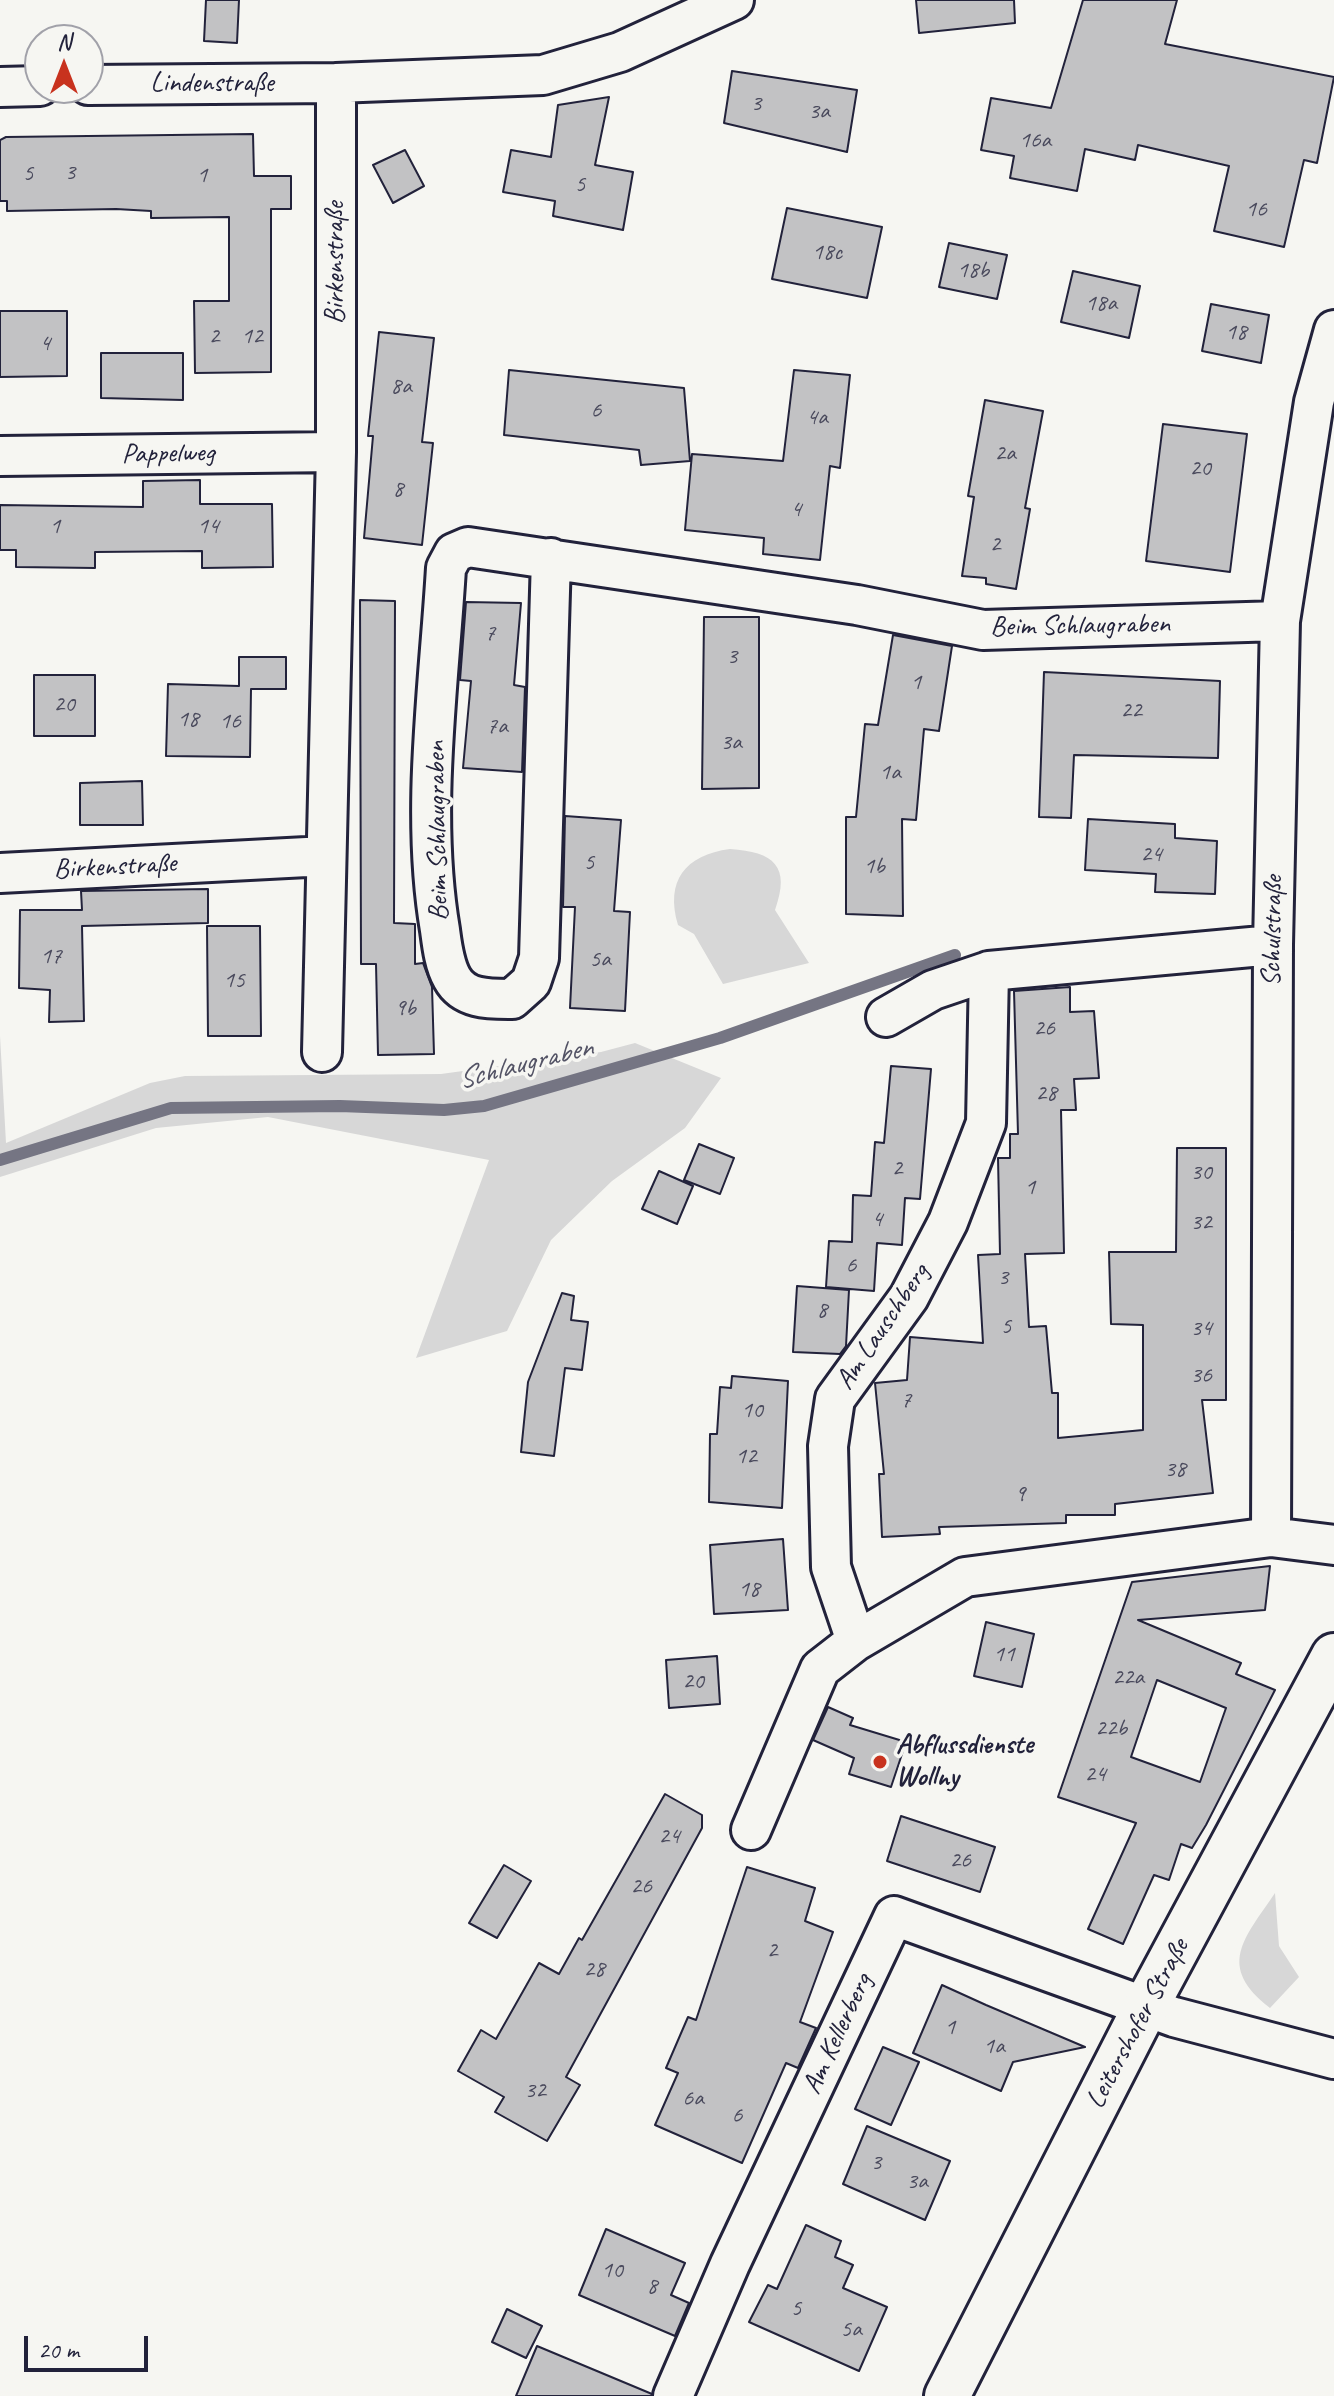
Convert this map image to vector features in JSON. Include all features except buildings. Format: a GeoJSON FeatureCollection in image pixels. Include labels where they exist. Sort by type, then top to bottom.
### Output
{"type":"FeatureCollection","features":[{"type":"Feature","properties":{"kind":"street"},"geometry":{"type":"LineString","coordinates":[[336,83],[543,75],[620,52],[734,0]]}},
{"type":"Feature","properties":{"kind":"street","name":"Lindenstraße"},"geometry":{"type":"LineString","coordinates":[[104,85],[336,83]]}},
{"type":"Feature","properties":{"kind":"street","name":"Birkenstraße"},"geometry":{"type":"LineString","coordinates":[[322,1052],[336,452],[336,83]]}},
{"type":"Feature","properties":{"kind":"street"},"geometry":{"type":"LineString","coordinates":[[0,87],[24,86]]}},
{"type":"Feature","properties":{"kind":"street","name":"Schulstraße"},"geometry":{"type":"LineString","coordinates":[[1271,1537],[1273,945],[1280,621],[1314,402],[1334,330]]}},
{"type":"Feature","properties":{"kind":"street","name":"Pappelweg"},"geometry":{"type":"LineString","coordinates":[[0,456],[336,452]]}},
{"type":"Feature","properties":{"kind":"street","name":"Beim Schlaugraben"},"geometry":{"type":"LineString","coordinates":[[551,558],[539,958],[531,982],[512,999],[483,999],[470,994],[452,979],[435,900],[432,788],[446,568],[454,553],[468,547],[551,558],[857,605],[983,630],[1280,621]]}},
{"type":"Feature","properties":{"kind":"street","name":"Birkenstraße"},"geometry":{"type":"LineString","coordinates":[[0,873],[326,856]]}},
{"type":"Feature","properties":{"kind":"street"},"geometry":{"type":"LineString","coordinates":[[886,1017],[933,990],[989,971],[1273,945]]}},
{"type":"Feature","properties":{"kind":"street","name":"Am Lauschberg"},"geometry":{"type":"LineString","coordinates":[[856,1641],[831,1567],[828,1446],[835,1399],[909,1297],[948,1222],[986,1123],[989,971]]}},
{"type":"Feature","properties":{"kind":"street"},"geometry":{"type":"LineString","coordinates":[[751,1830],[820,1669],[856,1641],[965,1577],[1271,1537],[1334,1545]]}},
{"type":"Feature","properties":{"kind":"street","name":"Leitershofer Straße"},"geometry":{"type":"LineString","coordinates":[[947,2396],[1145,2008],[1334,1656]]}},
{"type":"Feature","properties":{"kind":"street","name":"Am Kellerberg"},"geometry":{"type":"LineString","coordinates":[[673,2396],[734,2257],[894,1916],[1145,2008]]}},
{"type":"Feature","properties":{"kind":"street"},"geometry":{"type":"LineString","coordinates":[[1145,2008],[1334,2059]]}},
{"type":"Feature","properties":{"kind":"shaded area"},"geometry":{"type":"Polygon","coordinates":[[[730,849],[758,854],[775,864],[781,882],[775,910],[809,963],[723,984],[694,934],[678,925],[674,895],[682,873],[701,857],[730,849]]]}},
{"type":"Feature","properties":{"kind":"shaded area"},"geometry":{"type":"Polygon","coordinates":[[[0,1036],[6,1143],[150,1083],[185,1076],[441,1074],[601,1052],[635,1043],[721,1078],[685,1128],[612,1181],[551,1240],[507,1331],[416,1358],[489,1160],[268,1117],[156,1128],[0,1177],[0,1036]]]}},
{"type":"Feature","properties":{"kind":"shaded area"},"geometry":{"type":"Polygon","coordinates":[[[1275,1893],[1279,1946],[1299,1977],[1270,2008],[1253,1993],[1240,1965],[1246,1939],[1275,1893]]]}},
{"type":"Feature","properties":{"kind":"waterway","name":"Schlaugraben"},"geometry":{"type":"LineString","coordinates":[[0,1160],[171,1108],[340,1106],[444,1110],[484,1106],[720,1038],[955,955]]}},
{"type":"Feature","properties":{"kind":"place","name":"Abflussdienste Wollny"},"geometry":{"type":"Point","coordinates":[880,1762]}}]}
